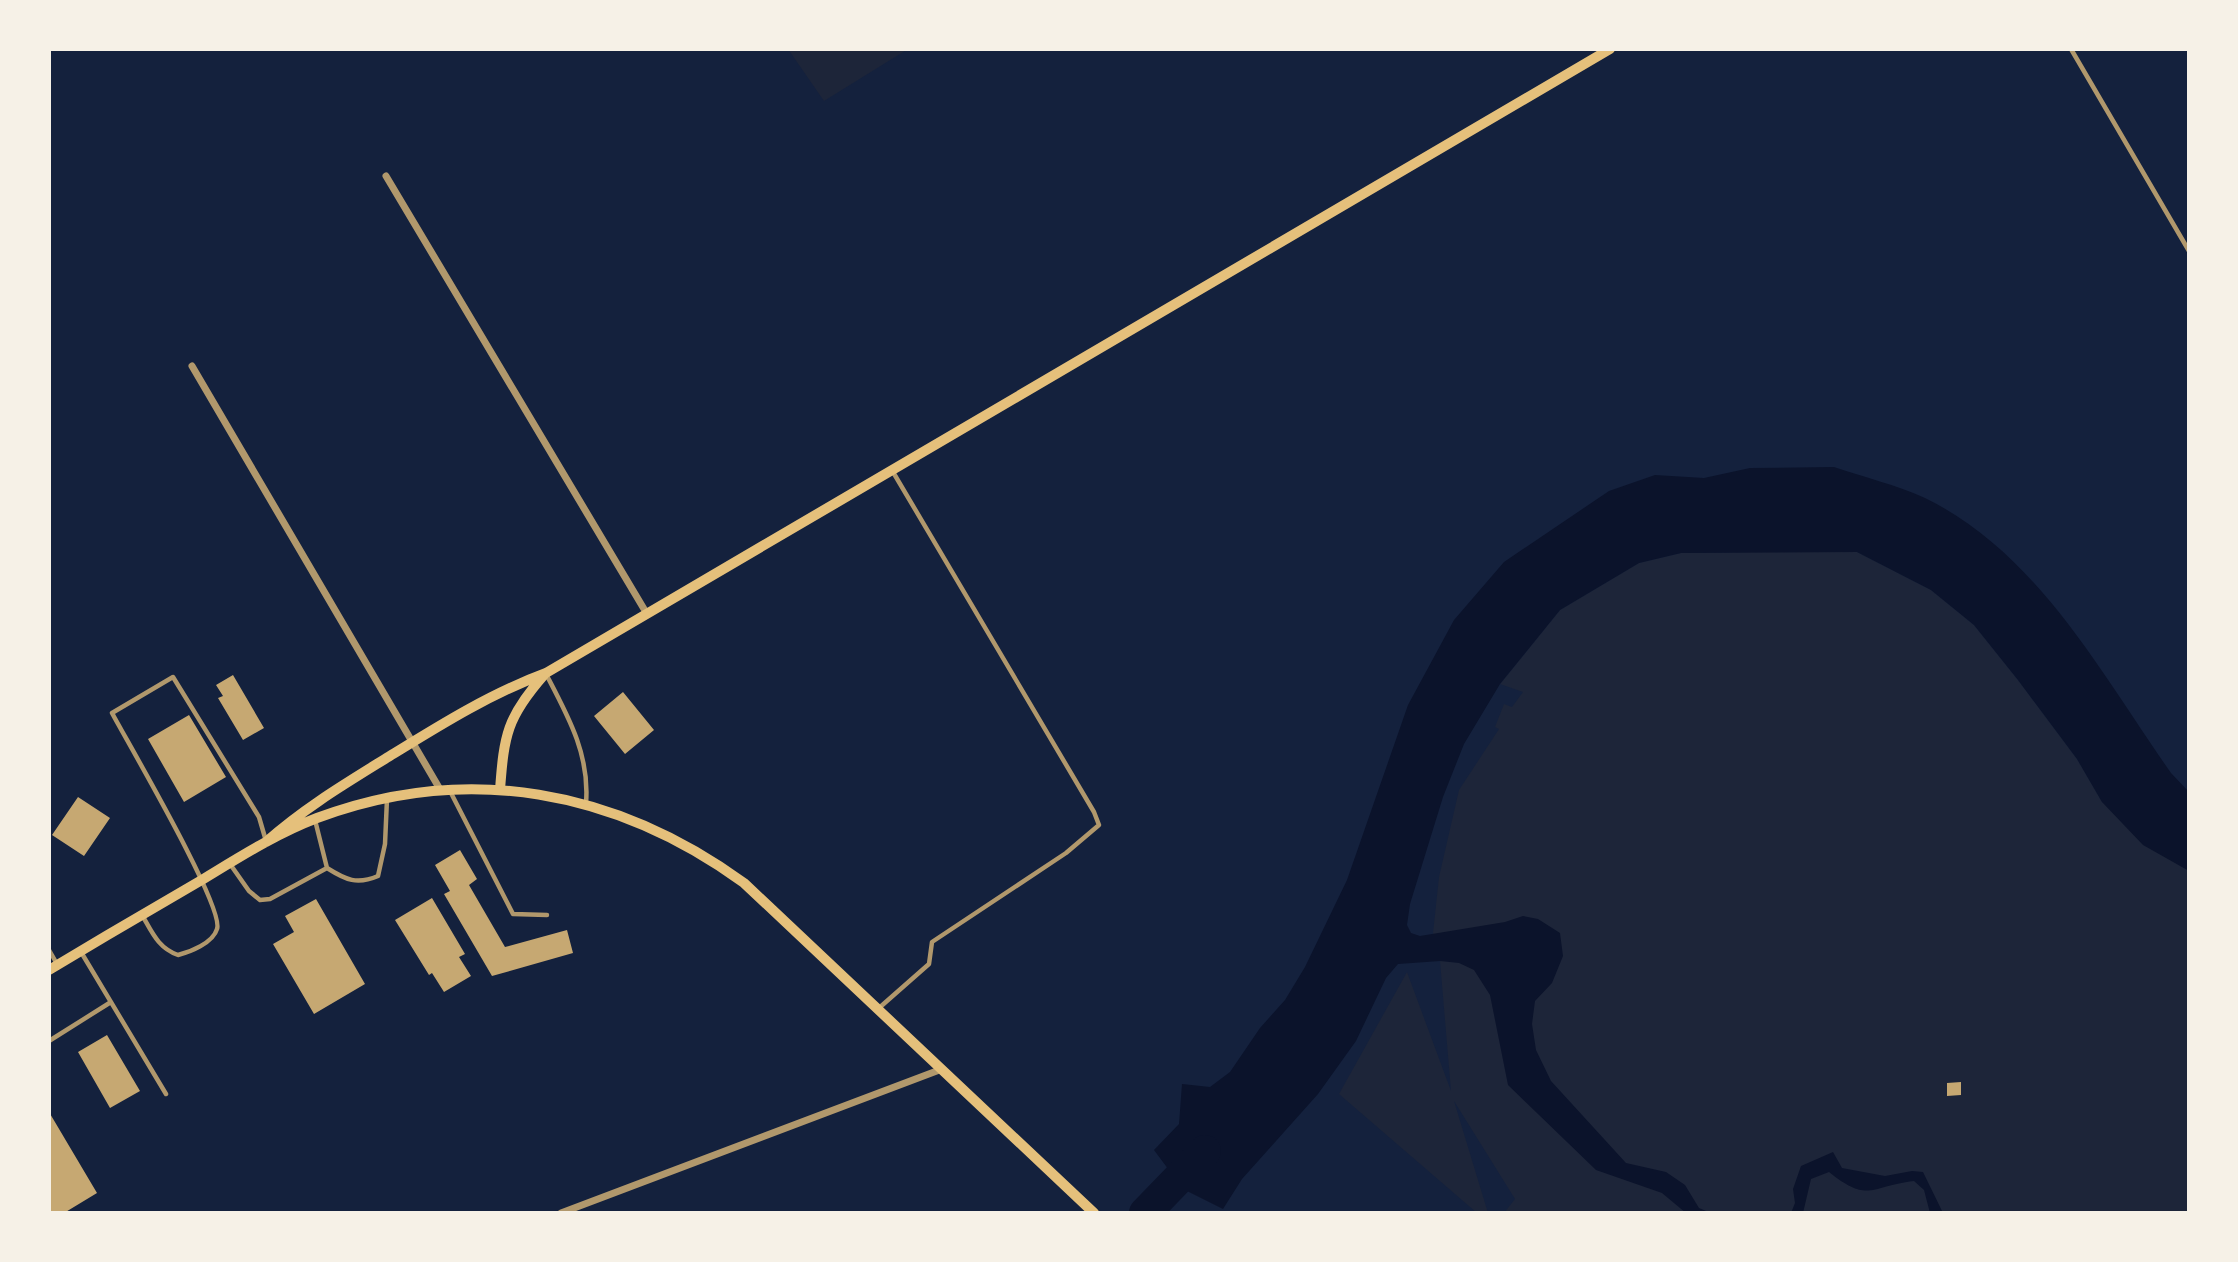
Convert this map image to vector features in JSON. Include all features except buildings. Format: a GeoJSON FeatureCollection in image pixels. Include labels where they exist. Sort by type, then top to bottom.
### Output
{"type":"FeatureCollection","features":[{"type":"Feature","properties":{"kind":"main road"},"geometry":{"type":"LineString","coordinates":[[266,842],[299,812],[412,742],[507,687],[546,673],[893,472],[1610,49]]}},
{"type":"Feature","properties":{"kind":"main road"},"geometry":{"type":"LineString","coordinates":[[500,790],[509,722],[522,700],[546,673]]}},
{"type":"Feature","properties":{"kind":"main road"},"geometry":{"type":"LineString","coordinates":[[53,967],[266,842],[315,819],[387,798],[446,790],[500,790],[586,804],[646,825],[713,861],[772,908],[1094,1213]]}},
{"type":"Feature","properties":{"kind":"street"},"geometry":{"type":"LineString","coordinates":[[386,176],[647,614]]}},
{"type":"Feature","properties":{"kind":"street"},"geometry":{"type":"LineString","coordinates":[[192,366],[412,742],[446,790]]}},
{"type":"Feature","properties":{"kind":"street"},"geometry":{"type":"LineString","coordinates":[[561,1213],[942,1069]]}},
{"type":"Feature","properties":{"kind":"lane"},"geometry":{"type":"LineString","coordinates":[[2071,49],[2189,251]]}},
{"type":"Feature","properties":{"kind":"lane"},"geometry":{"type":"LineString","coordinates":[[878,1009],[929,964],[932,942],[1066,853],[1098,825],[1094,812],[893,472]]}},
{"type":"Feature","properties":{"kind":"lane"},"geometry":{"type":"LineString","coordinates":[[546,673],[570,720],[583,756],[588,778],[586,804]]}},
{"type":"Feature","properties":{"kind":"lane"},"geometry":{"type":"LineString","coordinates":[[142,915],[157,942],[167,951],[178,955],[210,940],[217,930],[218,920],[202,880],[112,713],[173,677],[259,817],[266,842]]}},
{"type":"Feature","properties":{"kind":"lane"},"geometry":{"type":"LineString","coordinates":[[446,790],[491,868],[513,914],[547,915]]}},
{"type":"Feature","properties":{"kind":"lane"},"geometry":{"type":"LineString","coordinates":[[315,819],[327,868],[346,880],[362,883],[378,876],[385,844],[387,798]]}},
{"type":"Feature","properties":{"kind":"lane"},"geometry":{"type":"LineString","coordinates":[[230,863],[249,891],[260,900],[270,899],[327,868]]}},
{"type":"Feature","properties":{"kind":"lane"},"geometry":{"type":"LineString","coordinates":[[49,950],[53,967]]}},
{"type":"Feature","properties":{"kind":"lane"},"geometry":{"type":"LineString","coordinates":[[81,951],[166,1094]]}},
{"type":"Feature","properties":{"kind":"lane"},"geometry":{"type":"LineString","coordinates":[[49,1041],[111,1002]]}},
{"type":"Feature","properties":{"kind":"shaded area"},"geometry":{"type":"Polygon","coordinates":[[[788,49],[908,49],[824,101],[788,49]]]}},
{"type":"Feature","properties":{"kind":"shaded area"},"geometry":{"type":"Polygon","coordinates":[[[1834,467],[1925,498],[1965,522],[2001,550],[2034,583],[2065,619],[2171,773],[2189,792],[2189,871],[2143,845],[2102,802],[2077,759],[1974,625],[1931,590],[1857,552],[1681,553],[1639,563],[1560,610],[1500,684],[1464,744],[1443,797],[1410,904],[1407,925],[1411,933],[1420,936],[1505,922],[1523,916],[1538,919],[1560,933],[1563,956],[1552,983],[1535,1001],[1532,1024],[1536,1050],[1551,1081],[1626,1163],[1666,1172],[1685,1185],[1699,1208],[1711,1213],[1686,1213],[1662,1193],[1596,1170],[1508,1085],[1490,995],[1474,970],[1459,963],[1440,961],[1398,964],[1386,978],[1356,1041],[1318,1094],[1242,1179],[1223,1209],[1183,1189],[1154,1150],[1179,1124],[1182,1084],[1210,1087],[1230,1072],[1260,1028],[1285,1000],[1305,967],[1347,880],[1408,705],[1454,620],[1504,562],[1609,491],[1655,475],[1704,478],[1750,468],[1834,467]]]}},
{"type":"Feature","properties":{"kind":"shaded area"},"geometry":{"type":"Polygon","coordinates":[[[1857,552],[1931,590],[1974,625],[2077,759],[2102,802],[2189,843],[2189,1213],[1504,1213],[1515,1199],[1454,1101],[1488,1213],[1477,1213],[1339,1094],[1407,972],[1451,1091],[1440,961],[1433,933],[1439,877],[1459,790],[1499,729],[1495,727],[1504,704],[1512,707],[1523,692],[1500,684],[1560,610],[1639,563],[1681,553],[1857,552]]]}},
{"type":"Feature","properties":{"kind":"shaded area"},"geometry":{"type":"Polygon","coordinates":[[[1833,1152],[1842,1168],[1885,1176],[1912,1171],[1923,1172],[1943,1213],[1930,1213],[1924,1190],[1914,1181],[1862,1190],[1842,1182],[1829,1172],[1811,1179],[1803,1213],[1791,1213],[1795,1203],[1793,1189],[1801,1166],[1833,1152]]]}},
{"type":"Feature","properties":{"kind":"waterway"},"geometry":{"type":"LineString","coordinates":[[1145,1213],[1205,1151]]}}]}
